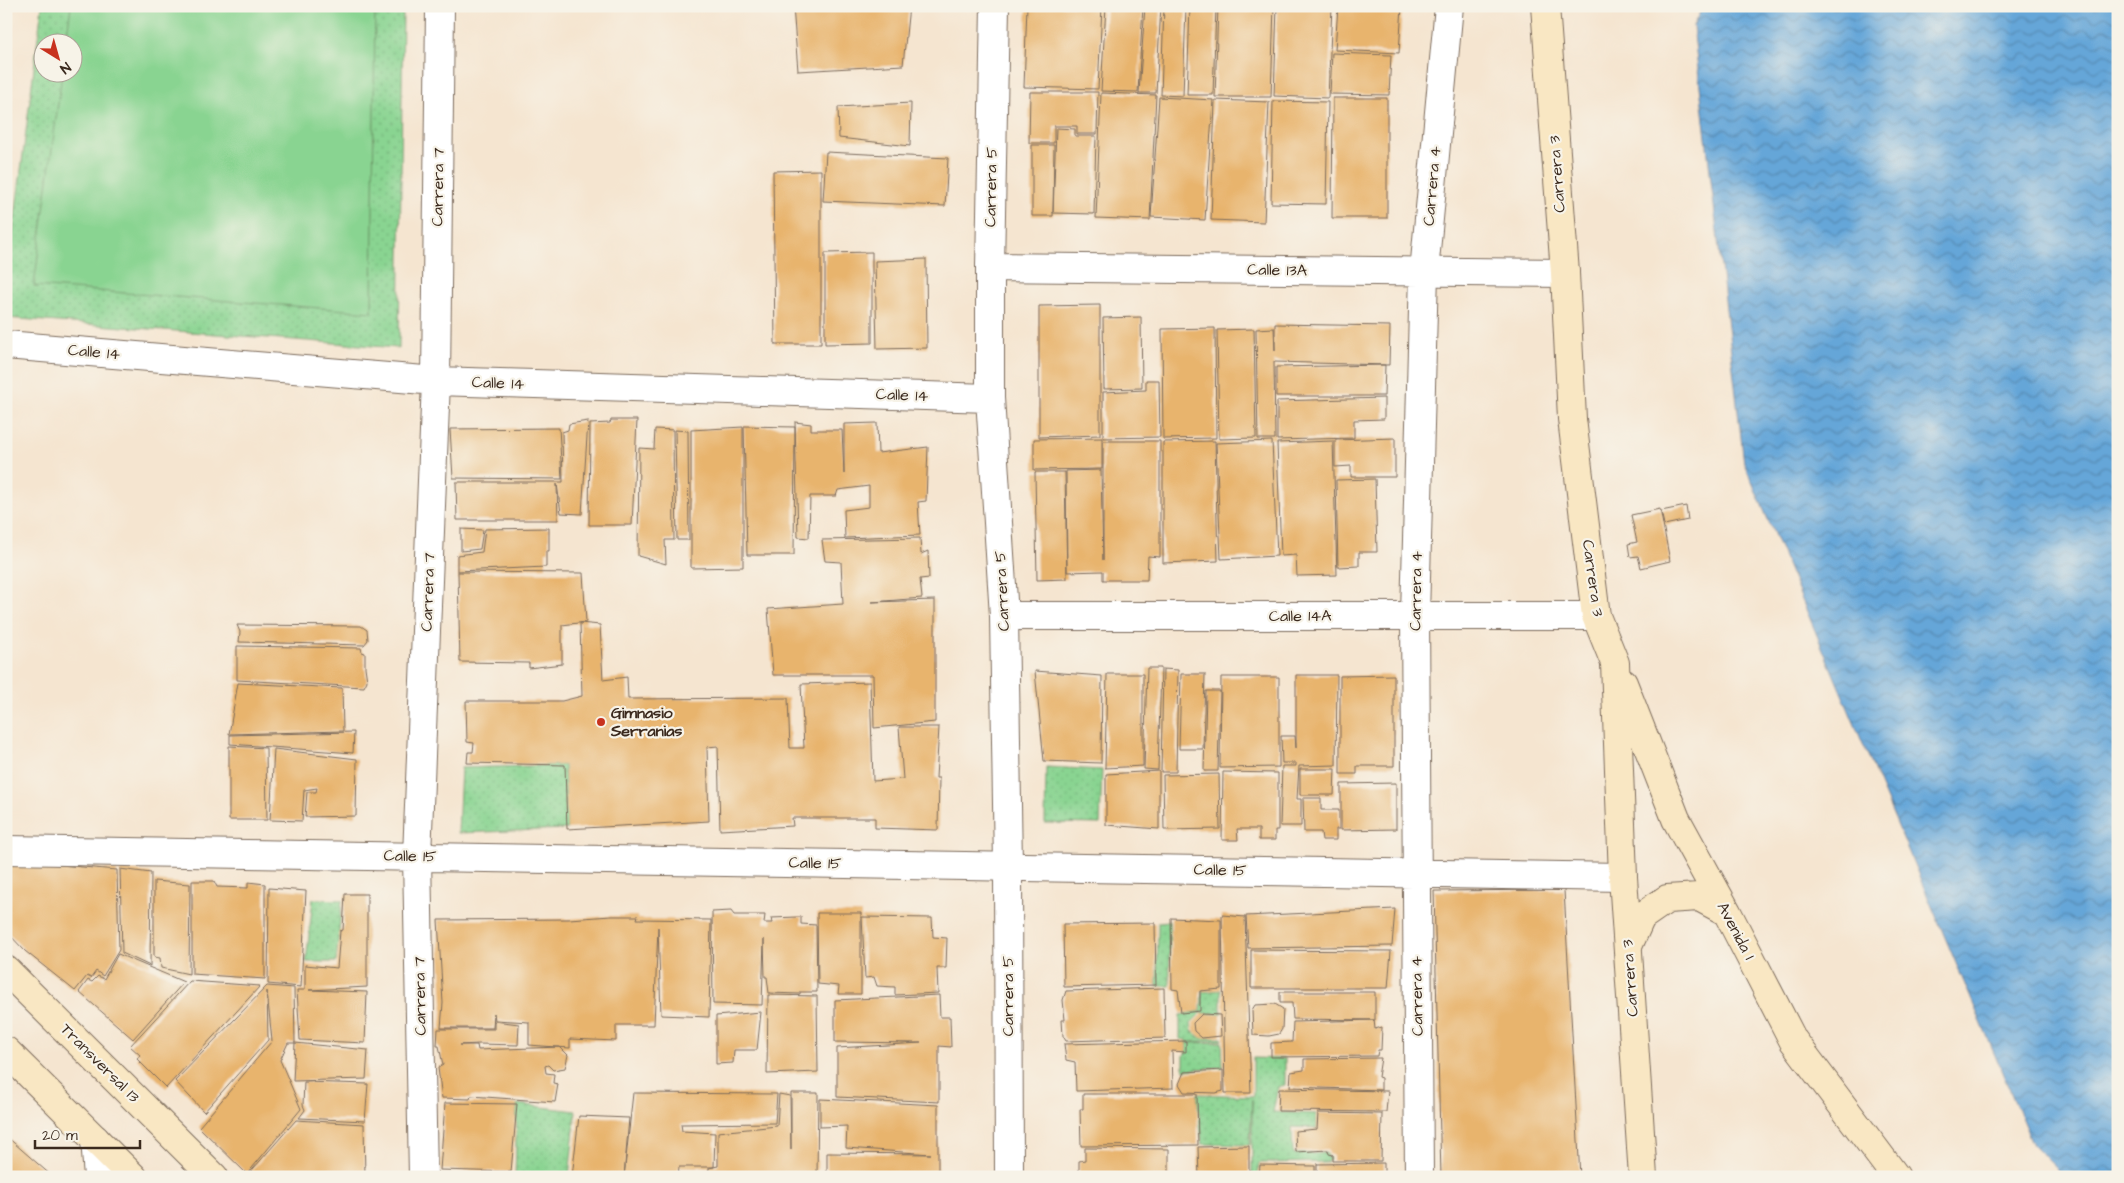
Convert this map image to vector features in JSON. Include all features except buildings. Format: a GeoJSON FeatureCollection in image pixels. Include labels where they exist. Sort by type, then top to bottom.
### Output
{"type":"FeatureCollection","features":[{"type":"Feature","properties":{"kind":"street","name":"Carrera 7"},"geometry":{"type":"LineString","coordinates":[[424,1177],[417,856],[436,381],[440,6]]}},
{"type":"Feature","properties":{"kind":"street","name":"Carrera 5"},"geometry":{"type":"LineString","coordinates":[[995,6],[990,267],[990,398],[1004,616],[1008,866],[1008,1177]]}},
{"type":"Feature","properties":{"kind":"street","name":"Carrera 4"},"geometry":{"type":"LineString","coordinates":[[1419,1177],[1415,616],[1424,272],[1449,6]]}},
{"type":"Feature","properties":{"kind":"street","name":"Carrera 3"},"geometry":{"type":"LineString","coordinates":[[1545,6],[1565,273],[1572,419],[1596,616],[1616,663],[1623,877],[1642,1177]]}},
{"type":"Feature","properties":{"kind":"street","name":"Calle 13A"},"geometry":{"type":"LineString","coordinates":[[990,267],[1565,273]]}},
{"type":"Feature","properties":{"kind":"street","name":"Calle 14"},"geometry":{"type":"LineString","coordinates":[[6,345],[436,381],[990,398]]}},
{"type":"Feature","properties":{"kind":"street","name":"Calle 14A"},"geometry":{"type":"LineString","coordinates":[[1004,616],[1596,616]]}},
{"type":"Feature","properties":{"kind":"street","name":"Avenida 1"},"geometry":{"type":"LineString","coordinates":[[1616,663],[1676,819],[1727,912],[1793,1040],[1896,1177]]}},
{"type":"Feature","properties":{"kind":"street","name":"Calle 15"},"geometry":{"type":"LineString","coordinates":[[6,850],[1623,877]]}},
{"type":"Feature","properties":{"kind":"street"},"geometry":{"type":"LineString","coordinates":[[1628,946],[1641,917],[1667,899],[1699,897],[1727,912]]}},
{"type":"Feature","properties":{"kind":"street","name":"Transversal 13"},"geometry":{"type":"LineString","coordinates":[[6,970],[214,1177]]}},
{"type":"Feature","properties":{"kind":"street"},"geometry":{"type":"LineString","coordinates":[[6,1051],[133,1177]]}},
{"type":"Feature","properties":{"kind":"street"},"geometry":{"type":"LineString","coordinates":[[95,1139],[98,1177]]}},
{"type":"Feature","properties":{"kind":"green space"},"geometry":{"type":"Polygon","coordinates":[[[42,6],[403,6],[399,348],[6,318],[6,287],[32,82],[82,82],[82,32],[39,32],[42,6]]]}},
{"type":"Feature","properties":{"kind":"green space"},"geometry":{"type":"Polygon","coordinates":[[[71,6],[375,6],[372,312],[34,286],[61,82],[82,82],[82,32],[67,32],[71,6]]]}},
{"type":"Feature","properties":{"kind":"green space"},"geometry":{"type":"Polygon","coordinates":[[[564,765],[567,829],[458,833],[461,768],[564,765]]]}},
{"type":"Feature","properties":{"kind":"green space"},"geometry":{"type":"Polygon","coordinates":[[[1046,767],[1102,770],[1100,824],[1045,823],[1046,767]]]}},
{"type":"Feature","properties":{"kind":"green space"},"geometry":{"type":"Polygon","coordinates":[[[313,899],[342,900],[336,962],[306,962],[313,899]]]}},
{"type":"Feature","properties":{"kind":"green space"},"geometry":{"type":"Polygon","coordinates":[[[1169,921],[1170,986],[1157,986],[1158,922],[1169,921]]]}},
{"type":"Feature","properties":{"kind":"green space"},"geometry":{"type":"Polygon","coordinates":[[[1221,990],[1221,1014],[1201,1013],[1191,1023],[1192,1031],[1201,1038],[1222,1038],[1222,1040],[1187,1042],[1187,1040],[1180,1039],[1180,1015],[1201,1011],[1202,992],[1221,990]]]}},
{"type":"Feature","properties":{"kind":"green space"},"geometry":{"type":"Polygon","coordinates":[[[1222,1042],[1223,1067],[1184,1070],[1184,1055],[1187,1053],[1187,1043],[1222,1042]]]}},
{"type":"Feature","properties":{"kind":"green space"},"geometry":{"type":"Polygon","coordinates":[[[1253,1058],[1285,1059],[1285,1085],[1278,1087],[1273,1112],[1316,1114],[1317,1128],[1292,1127],[1293,1154],[1326,1153],[1330,1159],[1328,1162],[1259,1163],[1258,1177],[1252,1177],[1252,1099],[1250,1145],[1202,1144],[1197,1094],[1253,1096],[1253,1058]]]}},
{"type":"Feature","properties":{"kind":"green space"},"geometry":{"type":"Polygon","coordinates":[[[517,1104],[576,1111],[569,1177],[515,1177],[517,1104]]]}},
{"type":"Feature","properties":{"kind":"water"},"geometry":{"type":"Polygon","coordinates":[[[1703,6],[2118,6],[2118,1177],[2065,1177],[2033,1145],[1744,463],[1693,26],[1703,6]]]}},
{"type":"Feature","properties":{"kind":"place","name":"Gimnasio Serranias"},"geometry":{"type":"Point","coordinates":[601,722]}}]}
